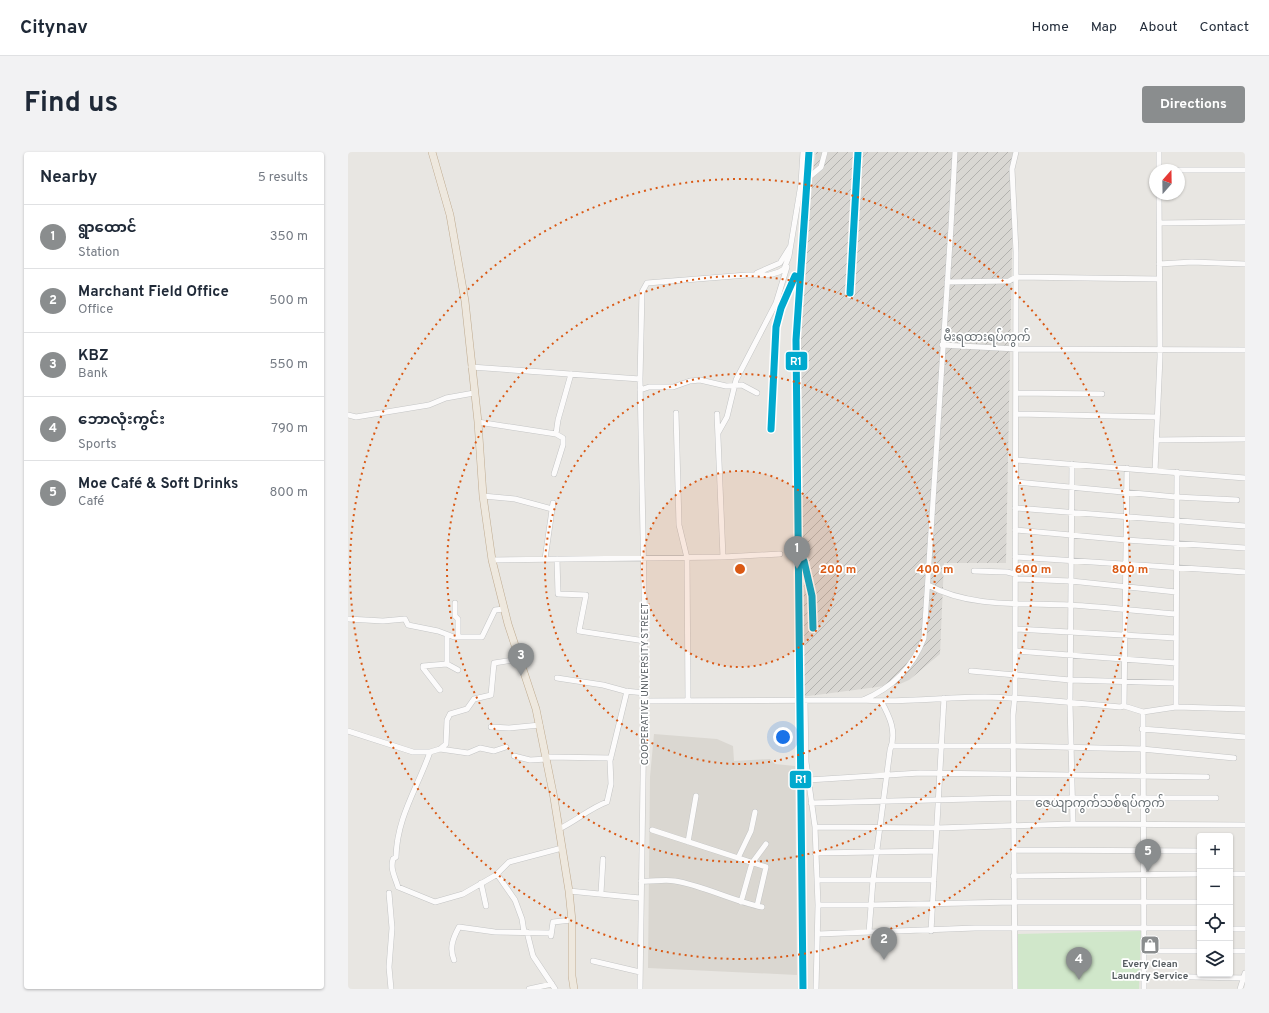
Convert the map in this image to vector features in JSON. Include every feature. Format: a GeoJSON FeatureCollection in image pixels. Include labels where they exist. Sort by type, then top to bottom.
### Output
{"type":"FeatureCollection","features":[{"type":"Feature","properties":{"kind":"highway"},"geometry":{"type":"LineString","coordinates":[[432,152],[450,215],[465,301],[478,422],[483,496],[492,560],[504,609],[534,698],[547,758],[569,891],[572,920],[572,970],[574,989]]}},
{"type":"Feature","properties":{"kind":"street"},"geometry":{"type":"LineString","coordinates":[[718,433],[727,417],[734,385],[776,303],[787,264],[801,184],[803,152]]}},
{"type":"Feature","properties":{"kind":"street"},"geometry":{"type":"LineString","coordinates":[[801,184],[821,167],[825,152]]}},
{"type":"Feature","properties":{"kind":"street"},"geometry":{"type":"LineString","coordinates":[[862,700],[888,688],[918,653],[924,638],[955,152]]}},
{"type":"Feature","properties":{"kind":"street"},"geometry":{"type":"LineString","coordinates":[[1015,989],[1013,773],[1017,414],[1016,277],[1012,169],[1016,152]]}},
{"type":"Feature","properties":{"kind":"street"},"geometry":{"type":"LineString","coordinates":[[1158,164],[1159,152]]}},
{"type":"Feature","properties":{"kind":"street"},"geometry":{"type":"LineString","coordinates":[[1185,170],[1245,170]]}},
{"type":"Feature","properties":{"kind":"street"},"geometry":{"type":"LineString","coordinates":[[1155,471],[1160,348],[1159,200]]}},
{"type":"Feature","properties":{"kind":"street"},"geometry":{"type":"LineString","coordinates":[[1159,223],[1245,222]]}},
{"type":"Feature","properties":{"kind":"street"},"geometry":{"type":"LineString","coordinates":[[747,275],[762,272],[780,263],[790,247]]}},
{"type":"Feature","properties":{"kind":"street"},"geometry":{"type":"LineString","coordinates":[[1159,264],[1192,262],[1245,264]]}},
{"type":"Feature","properties":{"kind":"street"},"geometry":{"type":"LineString","coordinates":[[747,275],[775,274],[780,272],[787,264]]}},
{"type":"Feature","properties":{"kind":"street","name":"COOPERATIVE UNIVERSITY STREET"},"geometry":{"type":"LineString","coordinates":[[640,989],[640,898],[645,641],[640,390],[642,292],[647,283],[747,275]]}},
{"type":"Feature","properties":{"kind":"street"},"geometry":{"type":"LineString","coordinates":[[947,282],[1009,281],[1016,277],[1159,279]]}},
{"type":"Feature","properties":{"kind":"street"},"geometry":{"type":"LineString","coordinates":[[942,346],[1016,349],[1160,348],[1245,350]]}},
{"type":"Feature","properties":{"kind":"street"},"geometry":{"type":"LineString","coordinates":[[471,367],[640,379]]}},
{"type":"Feature","properties":{"kind":"street"},"geometry":{"type":"LineString","coordinates":[[556,434],[559,414],[571,374]]}},
{"type":"Feature","properties":{"kind":"street"},"geometry":{"type":"LineString","coordinates":[[640,390],[649,387],[673,387],[690,381],[706,381],[726,386],[742,385],[757,393]]}},
{"type":"Feature","properties":{"kind":"street"},"geometry":{"type":"LineString","coordinates":[[348,415],[356,416],[429,405],[446,398],[474,393]]}},
{"type":"Feature","properties":{"kind":"street"},"geometry":{"type":"LineString","coordinates":[[1016,393],[1102,394]]}},
{"type":"Feature","properties":{"kind":"street"},"geometry":{"type":"LineString","coordinates":[[676,413],[679,525],[687,558],[688,701]]}},
{"type":"Feature","properties":{"kind":"street"},"geometry":{"type":"LineString","coordinates":[[717,414],[724,557]]}},
{"type":"Feature","properties":{"kind":"street"},"geometry":{"type":"LineString","coordinates":[[1017,414],[1157,417]]}},
{"type":"Feature","properties":{"kind":"street"},"geometry":{"type":"LineString","coordinates":[[478,422],[556,434],[563,438],[564,441],[554,474]]}},
{"type":"Feature","properties":{"kind":"street"},"geometry":{"type":"LineString","coordinates":[[1156,440],[1245,439]]}},
{"type":"Feature","properties":{"kind":"street"},"geometry":{"type":"LineString","coordinates":[[1016,460],[1245,478]]}},
{"type":"Feature","properties":{"kind":"street"},"geometry":{"type":"LineString","coordinates":[[1072,464],[1070,703],[1073,824]]}},
{"type":"Feature","properties":{"kind":"street"},"geometry":{"type":"LineString","coordinates":[[1124,706],[1127,468]]}},
{"type":"Feature","properties":{"kind":"street"},"geometry":{"type":"LineString","coordinates":[[1176,707],[1177,472]]}},
{"type":"Feature","properties":{"kind":"street"},"geometry":{"type":"LineString","coordinates":[[1016,482],[1176,497],[1237,500]]}},
{"type":"Feature","properties":{"kind":"street"},"geometry":{"type":"LineString","coordinates":[[483,496],[515,499],[552,509]]}},
{"type":"Feature","properties":{"kind":"street"},"geometry":{"type":"LineString","coordinates":[[545,559],[553,503]]}},
{"type":"Feature","properties":{"kind":"street"},"geometry":{"type":"LineString","coordinates":[[1015,508],[1245,526]]}},
{"type":"Feature","properties":{"kind":"street"},"geometry":{"type":"LineString","coordinates":[[1015,530],[1071,536],[1245,548]]}},
{"type":"Feature","properties":{"kind":"street"},"geometry":{"type":"LineString","coordinates":[[492,560],[687,558],[780,554]]}},
{"type":"Feature","properties":{"kind":"street"},"geometry":{"type":"LineString","coordinates":[[1015,557],[1245,572]]}},
{"type":"Feature","properties":{"kind":"street"},"geometry":{"type":"LineString","coordinates":[[557,559],[558,594],[586,595],[579,631],[645,641]]}},
{"type":"Feature","properties":{"kind":"street"},"geometry":{"type":"LineString","coordinates":[[974,571],[1007,572],[1015,577],[1071,581],[1176,592]]}},
{"type":"Feature","properties":{"kind":"street"},"geometry":{"type":"LineString","coordinates":[[928,585],[940,592],[965,598],[1003,604],[1071,606],[1176,614]]}},
{"type":"Feature","properties":{"kind":"street"},"geometry":{"type":"LineString","coordinates":[[455,603],[455,616],[458,619],[458,637]]}},
{"type":"Feature","properties":{"kind":"street"},"geometry":{"type":"LineString","coordinates":[[348,619],[383,621],[405,618],[408,625],[438,631],[447,636],[482,637],[495,610],[504,609]]}},
{"type":"Feature","properties":{"kind":"street"},"geometry":{"type":"LineString","coordinates":[[1015,629],[1176,638]]}},
{"type":"Feature","properties":{"kind":"street"},"geometry":{"type":"LineString","coordinates":[[447,636],[447,664]]}},
{"type":"Feature","properties":{"kind":"street"},"geometry":{"type":"LineString","coordinates":[[1015,651],[1176,663]]}},
{"type":"Feature","properties":{"kind":"street"},"geometry":{"type":"LineString","coordinates":[[348,731],[413,752],[430,752],[440,749],[446,744],[447,720],[450,714],[467,708],[474,699],[491,695],[494,663],[520,659]]}},
{"type":"Feature","properties":{"kind":"street"},"geometry":{"type":"LineString","coordinates":[[440,690],[423,666],[447,664],[458,670]]}},
{"type":"Feature","properties":{"kind":"street"},"geometry":{"type":"LineString","coordinates":[[971,671],[1070,680],[1124,683],[1176,683]]}},
{"type":"Feature","properties":{"kind":"street"},"geometry":{"type":"LineString","coordinates":[[557,678],[603,685],[627,692],[644,693]]}},
{"type":"Feature","properties":{"kind":"street"},"geometry":{"type":"LineString","coordinates":[[559,829],[572,823],[595,806],[607,802],[611,784],[610,758],[627,692]]}},
{"type":"Feature","properties":{"kind":"street"},"geometry":{"type":"LineString","coordinates":[[644,702],[881,701],[944,698],[1014,699],[1120,707],[1124,706],[1143,712],[1176,707],[1245,709]]}},
{"type":"Feature","properties":{"kind":"street"},"geometry":{"type":"LineString","coordinates":[[931,931],[944,698]]}},
{"type":"Feature","properties":{"kind":"street"},"geometry":{"type":"LineString","coordinates":[[805,701],[808,780],[815,827],[818,905],[816,989]]}},
{"type":"Feature","properties":{"kind":"street"},"geometry":{"type":"LineString","coordinates":[[868,932],[886,775],[894,733],[888,714],[881,701]]}},
{"type":"Feature","properties":{"kind":"street"},"geometry":{"type":"LineString","coordinates":[[1143,712],[1144,989]]}},
{"type":"Feature","properties":{"kind":"street"},"geometry":{"type":"LineString","coordinates":[[491,727],[509,728],[540,725]]}},
{"type":"Feature","properties":{"kind":"street"},"geometry":{"type":"LineString","coordinates":[[1142,729],[1245,737]]}},
{"type":"Feature","properties":{"kind":"street"},"geometry":{"type":"LineString","coordinates":[[891,746],[1014,746],[1142,750],[1234,758]]}},
{"type":"Feature","properties":{"kind":"street"},"geometry":{"type":"LineString","coordinates":[[440,749],[468,753],[480,748],[494,751],[506,747]]}},
{"type":"Feature","properties":{"kind":"street"},"geometry":{"type":"LineString","coordinates":[[430,752],[416,788],[405,809],[397,839],[396,857],[391,865],[398,887],[435,902],[463,894],[497,874],[509,862],[562,848]]}},
{"type":"Feature","properties":{"kind":"street"},"geometry":{"type":"LineString","coordinates":[[514,756],[530,760],[547,758],[610,758]]}},
{"type":"Feature","properties":{"kind":"street"},"geometry":{"type":"LineString","coordinates":[[808,780],[940,773],[1207,777]]}},
{"type":"Feature","properties":{"kind":"street"},"geometry":{"type":"LineString","coordinates":[[688,842],[696,796]]}},
{"type":"Feature","properties":{"kind":"street"},"geometry":{"type":"LineString","coordinates":[[811,803],[1013,798],[1216,798]]}},
{"type":"Feature","properties":{"kind":"street"},"geometry":{"type":"LineString","coordinates":[[738,858],[751,831],[755,812]]}},
{"type":"Feature","properties":{"kind":"street"},"geometry":{"type":"LineString","coordinates":[[815,827],[937,828],[1073,824],[1144,826],[1245,825]]}},
{"type":"Feature","properties":{"kind":"street"},"geometry":{"type":"LineString","coordinates":[[641,882],[673,880],[707,889],[741,902],[760,906],[766,867],[652,830]]}},
{"type":"Feature","properties":{"kind":"street"},"geometry":{"type":"LineString","coordinates":[[741,902],[752,863],[766,844]]}},
{"type":"Feature","properties":{"kind":"street"},"geometry":{"type":"LineString","coordinates":[[1014,850],[1197,851]]}},
{"type":"Feature","properties":{"kind":"street"},"geometry":{"type":"LineString","coordinates":[[815,853],[935,851]]}},
{"type":"Feature","properties":{"kind":"street"},"geometry":{"type":"LineString","coordinates":[[601,894],[603,859]]}},
{"type":"Feature","properties":{"kind":"street"},"geometry":{"type":"LineString","coordinates":[[497,874],[515,900],[533,956],[553,986],[529,989]]}},
{"type":"Feature","properties":{"kind":"street"},"geometry":{"type":"LineString","coordinates":[[1013,876],[1197,874]]}},
{"type":"Feature","properties":{"kind":"street"},"geometry":{"type":"LineString","coordinates":[[1233,874],[1245,874]]}},
{"type":"Feature","properties":{"kind":"street"},"geometry":{"type":"LineString","coordinates":[[817,880],[934,880]]}},
{"type":"Feature","properties":{"kind":"street"},"geometry":{"type":"LineString","coordinates":[[482,883],[486,906]]}},
{"type":"Feature","properties":{"kind":"street"},"geometry":{"type":"LineString","coordinates":[[569,891],[640,898]]}},
{"type":"Feature","properties":{"kind":"street"},"geometry":{"type":"LineString","coordinates":[[389,893],[392,928],[389,967],[391,989]]}},
{"type":"Feature","properties":{"kind":"street"},"geometry":{"type":"LineString","coordinates":[[818,905],[1014,902],[1197,902]]}},
{"type":"Feature","properties":{"kind":"street"},"geometry":{"type":"LineString","coordinates":[[454,960],[451,953],[452,940],[459,927],[496,932],[526,932],[551,935],[553,922],[572,920]]}},
{"type":"Feature","properties":{"kind":"street"},"geometry":{"type":"LineString","coordinates":[[818,934],[931,931],[975,928],[1014,930],[1197,928]]}},
{"type":"Feature","properties":{"kind":"street"},"geometry":{"type":"LineString","coordinates":[[1233,929],[1245,929]]}},
{"type":"Feature","properties":{"kind":"street"},"geometry":{"type":"LineString","coordinates":[[1144,951],[1197,951]]}},
{"type":"Feature","properties":{"kind":"street"},"geometry":{"type":"LineString","coordinates":[[1233,951],[1245,951]]}},
{"type":"Feature","properties":{"kind":"street"},"geometry":{"type":"LineString","coordinates":[[593,960],[640,972]]}},
{"type":"Feature","properties":{"kind":"street"},"geometry":{"type":"LineString","coordinates":[[1144,976],[1244,976],[1240,989]]}},
{"type":"Feature","properties":{"kind":"shaded area"},"geometry":{"type":"Polygon","coordinates":[[[816,152],[1014,152],[1006,563],[944,563],[940,654],[909,680],[900,684],[801,697],[796,278],[816,152]]]}},
{"type":"Feature","properties":{"kind":"shaded area"},"geometry":{"type":"Polygon","coordinates":[[[654,734],[717,739],[733,746],[734,761],[770,759],[775,764],[795,766],[797,975],[648,968],[650,777],[654,734]]]}},
{"type":"Feature","properties":{"kind":"green space"},"geometry":{"type":"Polygon","coordinates":[[[1141,931],[1139,989],[1018,989],[1018,934],[1141,931]]]}},
{"type":"Feature","properties":{"kind":"transit line","name":"R1"},"geometry":{"type":"LineString","coordinates":[[803,989],[796,340],[809,152]]}},
{"type":"Feature","properties":{"kind":"transit line","name":"R1"},"geometry":{"type":"LineString","coordinates":[[850,293],[858,152]]}},
{"type":"Feature","properties":{"kind":"transit line","name":"R1"},"geometry":{"type":"LineString","coordinates":[[771,429],[776,327],[781,308],[795,276]]}},
{"type":"Feature","properties":{"kind":"transit line","name":"R1"},"geometry":{"type":"LineString","coordinates":[[804,561],[812,596],[813,628]]}},
{"type":"Feature","properties":{"kind":"place","name":"ရွာထောင်"},"geometry":{"type":"Point","coordinates":[797,569]}},
{"type":"Feature","properties":{"kind":"place","name":"KBZ"},"geometry":{"type":"Point","coordinates":[521,676]}},
{"type":"Feature","properties":{"kind":"place","name":"Moe Café & Soft Drinks"},"geometry":{"type":"Point","coordinates":[1148,872]}},
{"type":"Feature","properties":{"kind":"place","name":"Every Clean Laundry Service"},"geometry":{"type":"Point","coordinates":[1150,945]}},
{"type":"Feature","properties":{"kind":"place","name":"Marchant Field Office"},"geometry":{"type":"Point","coordinates":[884,960]}},
{"type":"Feature","properties":{"kind":"place","name":"ဘောလုံးကွင်း"},"geometry":{"type":"Point","coordinates":[1079,980]}},
{"type":"Feature","properties":{"kind":"district","name":"မီးရထားရပ်ကွက်"},"geometry":{"type":"Point","coordinates":[987,337]}},
{"type":"Feature","properties":{"kind":"district","name":"ဇေယျာကွက်သစ်ရပ်ကွက်"},"geometry":{"type":"Point","coordinates":[1100,803]}}]}
